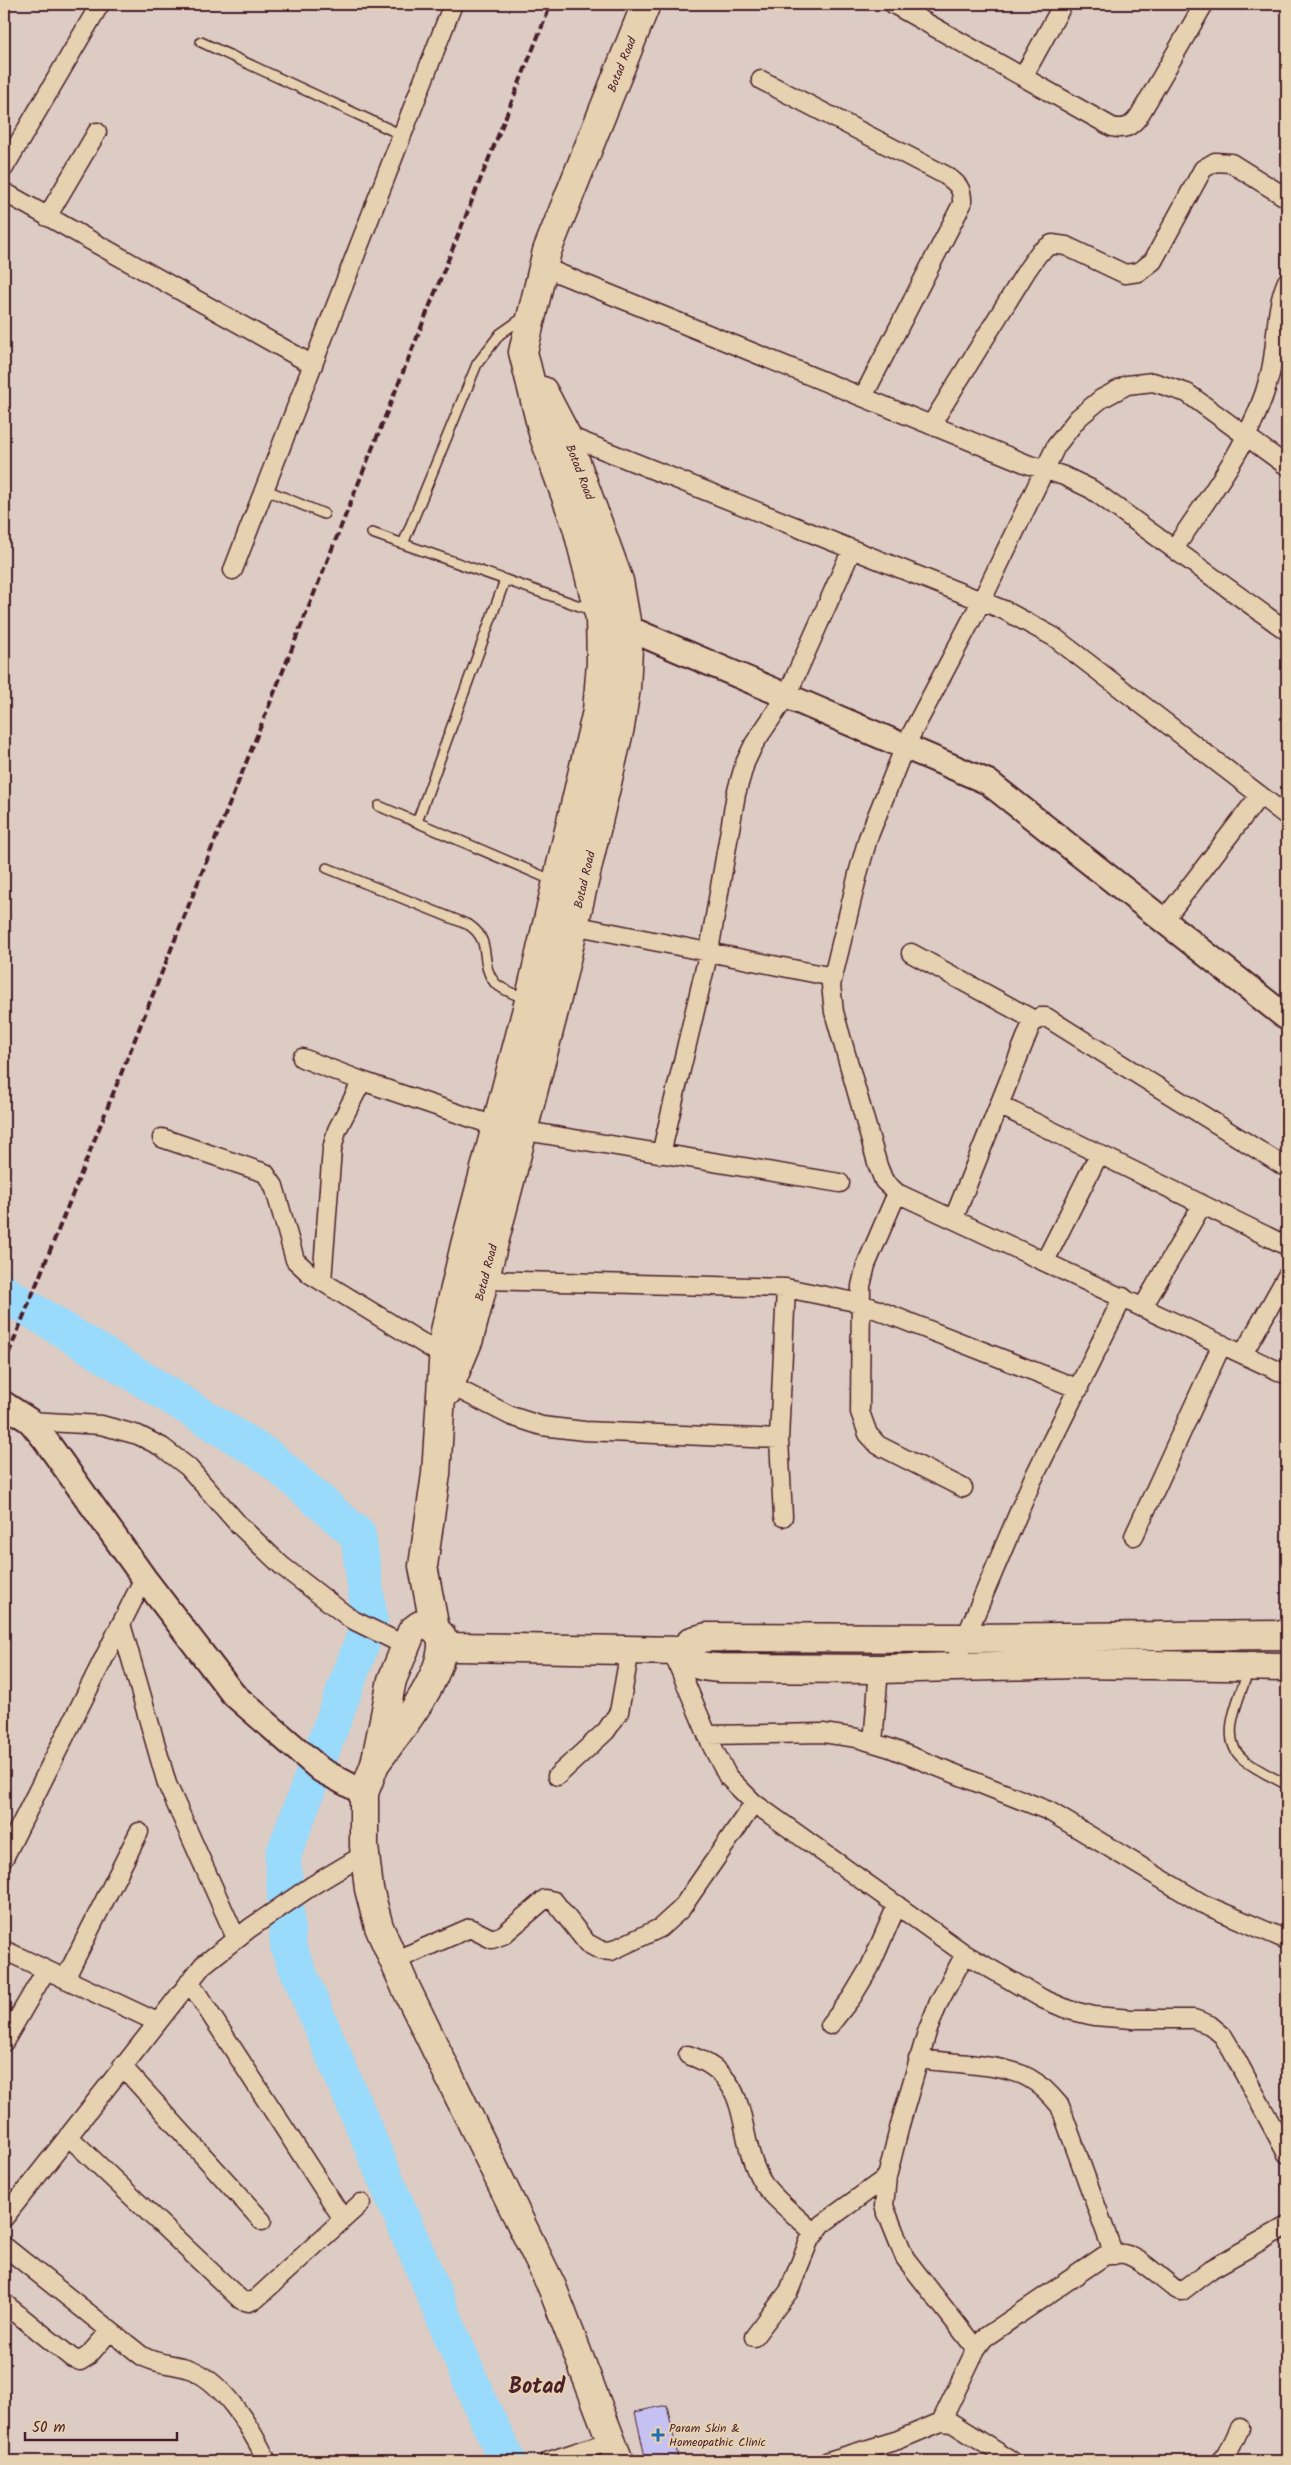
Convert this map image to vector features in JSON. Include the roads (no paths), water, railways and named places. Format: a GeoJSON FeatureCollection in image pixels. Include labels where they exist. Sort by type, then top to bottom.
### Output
{"type":"FeatureCollection","features":[{"type":"Feature","properties":{"kind":"main road","name":"Botad Road"},"geometry":{"type":"LineString","coordinates":[[541,1006],[557,882],[597,711],[601,663],[599,615],[577,527],[544,437],[523,352],[547,251],[646,4]]}},
{"type":"Feature","properties":{"kind":"main road","name":"Botad Road"},"geometry":{"type":"LineString","coordinates":[[424,1638],[423,1569],[436,1474],[445,1331],[508,1128],[541,1006],[573,926],[620,727],[626,688],[627,627],[619,580],[566,435],[523,352]]}},
{"type":"Feature","properties":{"kind":"main road","name":"Botad Road"},"geometry":{"type":"LineString","coordinates":[[439,1412],[469,1339],[484,1280],[508,1128]]}},
{"type":"Feature","properties":{"kind":"main road"},"geometry":{"type":"LineString","coordinates":[[424,1638],[457,1648],[676,1651],[692,1641],[707,1637],[965,1638],[1287,1635]]}},
{"type":"Feature","properties":{"kind":"main road"},"geometry":{"type":"LineString","coordinates":[[424,1638],[434,1675],[401,1705],[364,1793],[365,1854],[370,1889],[379,1927],[394,1961],[552,2288],[615,2451]]}},
{"type":"Feature","properties":{"kind":"main road"},"geometry":{"type":"LineString","coordinates":[[401,1705],[392,1680],[424,1638]]}},
{"type":"Feature","properties":{"kind":"main road"},"geometry":{"type":"LineString","coordinates":[[676,1651],[689,1662],[699,1667],[879,1669],[1075,1664],[1287,1667]]}},
{"type":"Feature","properties":{"kind":"street"},"geometry":{"type":"LineString","coordinates":[[4,168],[100,4]]}},
{"type":"Feature","properties":{"kind":"street"},"geometry":{"type":"LineString","coordinates":[[233,570],[453,4]]}},
{"type":"Feature","properties":{"kind":"street"},"geometry":{"type":"LineString","coordinates":[[1023,77],[1063,4]]}},
{"type":"Feature","properties":{"kind":"street"},"geometry":{"type":"LineString","coordinates":[[900,5],[1112,127],[1122,129],[1132,126],[1139,116],[1204,4]]}},
{"type":"Feature","properties":{"kind":"street"},"geometry":{"type":"LineString","coordinates":[[761,80],[945,175],[957,183],[963,193],[962,204],[863,397]]}},
{"type":"Feature","properties":{"kind":"street"},"geometry":{"type":"LineString","coordinates":[[47,216],[97,132]]}},
{"type":"Feature","properties":{"kind":"street"},"geometry":{"type":"LineString","coordinates":[[930,425],[1027,270],[1039,253],[1052,244],[1066,246],[1125,274],[1140,272],[1153,261],[1203,169],[1214,162],[1231,163],[1287,198]]}},
{"type":"Feature","properties":{"kind":"street"},"geometry":{"type":"LineString","coordinates":[[4,192],[313,365]]}},
{"type":"Feature","properties":{"kind":"street"},"geometry":{"type":"LineString","coordinates":[[543,267],[930,425],[1090,488],[1287,631]]}},
{"type":"Feature","properties":{"kind":"street"},"geometry":{"type":"LineString","coordinates":[[1174,549],[1248,437],[1271,372],[1279,304],[1287,281]]}},
{"type":"Feature","properties":{"kind":"street"},"geometry":{"type":"LineString","coordinates":[[1287,466],[1187,393],[1171,386],[1153,382],[1127,385],[1100,399],[1078,418],[1056,446],[982,600],[905,746],[868,838],[831,985],[834,1012],[878,1166],[884,1181],[897,1193],[1287,1375]]}},
{"type":"Feature","properties":{"kind":"street"},"geometry":{"type":"LineString","coordinates":[[566,435],[982,600],[1054,637],[1287,816]]}},
{"type":"Feature","properties":{"kind":"street"},"geometry":{"type":"LineString","coordinates":[[661,1154],[709,951],[736,794],[745,763],[754,744],[787,695],[852,549]]}},
{"type":"Feature","properties":{"kind":"street"},"geometry":{"type":"LineString","coordinates":[[599,615],[988,782],[1287,1018]]}},
{"type":"Feature","properties":{"kind":"street"},"geometry":{"type":"LineString","coordinates":[[1164,920],[1260,795]]}},
{"type":"Feature","properties":{"kind":"street"},"geometry":{"type":"LineString","coordinates":[[573,926],[709,951],[833,977]]}},
{"type":"Feature","properties":{"kind":"street"},"geometry":{"type":"LineString","coordinates":[[910,953],[1034,1020],[1046,1017],[1287,1168]]}},
{"type":"Feature","properties":{"kind":"street"},"geometry":{"type":"LineString","coordinates":[[954,1218],[1034,1020]]}},
{"type":"Feature","properties":{"kind":"street"},"geometry":{"type":"LineString","coordinates":[[302,1058],[362,1082],[508,1128],[840,1183]]}},
{"type":"Feature","properties":{"kind":"street"},"geometry":{"type":"LineString","coordinates":[[322,1281],[332,1149],[337,1130],[362,1082]]}},
{"type":"Feature","properties":{"kind":"street"},"geometry":{"type":"LineString","coordinates":[[999,1105],[1287,1246]]}},
{"type":"Feature","properties":{"kind":"street"},"geometry":{"type":"LineString","coordinates":[[162,1138],[265,1173],[274,1186],[295,1260],[310,1274],[442,1355]]}},
{"type":"Feature","properties":{"kind":"street"},"geometry":{"type":"LineString","coordinates":[[1046,1261],[1099,1154]]}},
{"type":"Feature","properties":{"kind":"street"},"geometry":{"type":"LineString","coordinates":[[897,1193],[866,1265],[860,1303],[860,1412],[868,1434],[878,1445],[962,1488]]}},
{"type":"Feature","properties":{"kind":"street"},"geometry":{"type":"LineString","coordinates":[[1143,1307],[1202,1204]]}},
{"type":"Feature","properties":{"kind":"street"},"geometry":{"type":"LineString","coordinates":[[1243,1354],[1287,1276]]}},
{"type":"Feature","properties":{"kind":"street"},"geometry":{"type":"LineString","coordinates":[[484,1280],[786,1288],[860,1303],[1079,1389]]}},
{"type":"Feature","properties":{"kind":"street"},"geometry":{"type":"LineString","coordinates":[[783,1517],[779,1439],[786,1288]]}},
{"type":"Feature","properties":{"kind":"street"},"geometry":{"type":"LineString","coordinates":[[953,1667],[1032,1481],[1079,1389],[1122,1297]]}},
{"type":"Feature","properties":{"kind":"street"},"geometry":{"type":"LineString","coordinates":[[1134,1536],[1222,1344]]}},
{"type":"Feature","properties":{"kind":"street"},"geometry":{"type":"LineString","coordinates":[[450,1385],[511,1416],[542,1426],[584,1431],[779,1439]]}},
{"type":"Feature","properties":{"kind":"street"},"geometry":{"type":"LineString","coordinates":[[4,1404],[30,1421],[144,1578],[233,1694],[321,1770],[364,1793]]}},
{"type":"Feature","properties":{"kind":"street"},"geometry":{"type":"LineString","coordinates":[[30,1421],[100,1425],[138,1435],[162,1447],[188,1467],[239,1525],[282,1566],[351,1619],[424,1638]]}},
{"type":"Feature","properties":{"kind":"street"},"geometry":{"type":"LineString","coordinates":[[4,1858],[144,1578]]}},
{"type":"Feature","properties":{"kind":"street"},"geometry":{"type":"LineString","coordinates":[[121,1624],[167,1784],[243,1933]]}},
{"type":"Feature","properties":{"kind":"street"},"geometry":{"type":"LineString","coordinates":[[557,1776],[606,1731],[619,1712],[630,1650]]}},
{"type":"Feature","properties":{"kind":"street"},"geometry":{"type":"LineString","coordinates":[[676,1651],[707,1735],[728,1777],[754,1803],[965,1954],[1043,1999],[1069,2010],[1094,2016],[1132,2019],[1194,2019],[1210,2025],[1223,2036],[1232,2051],[1287,2154]]}},
{"type":"Feature","properties":{"kind":"street"},"geometry":{"type":"LineString","coordinates":[[873,1743],[879,1669]]}},
{"type":"Feature","properties":{"kind":"street"},"geometry":{"type":"LineString","coordinates":[[707,1735],[823,1733],[873,1743],[1049,1811],[1203,1904],[1287,1940]]}},
{"type":"Feature","properties":{"kind":"street"},"geometry":{"type":"LineString","coordinates":[[394,1961],[470,1928],[492,1939],[502,1936],[545,1899],[554,1901],[587,1943],[600,1950],[611,1951],[660,1928],[681,1909],[754,1803]]}},
{"type":"Feature","properties":{"kind":"street"},"geometry":{"type":"LineString","coordinates":[[65,1979],[139,1832]]}},
{"type":"Feature","properties":{"kind":"street"},"geometry":{"type":"LineString","coordinates":[[4,2218],[203,1965],[243,1933],[313,1885],[365,1854]]}},
{"type":"Feature","properties":{"kind":"street"},"geometry":{"type":"LineString","coordinates":[[830,2025],[852,1997],[870,1967],[896,1905]]}},
{"type":"Feature","properties":{"kind":"street"},"geometry":{"type":"LineString","coordinates":[[4,1950],[157,2022]]}},
{"type":"Feature","properties":{"kind":"street"},"geometry":{"type":"LineString","coordinates":[[965,1954],[939,2002],[918,2059],[887,2177],[884,2206],[906,2258],[976,2349]]}},
{"type":"Feature","properties":{"kind":"street"},"geometry":{"type":"LineString","coordinates":[[4,2042],[46,1970]]}},
{"type":"Feature","properties":{"kind":"street"},"geometry":{"type":"LineString","coordinates":[[189,1981],[343,2219]]}},
{"type":"Feature","properties":{"kind":"street"},"geometry":{"type":"LineString","coordinates":[[688,2055],[708,2062],[725,2078],[740,2104],[754,2166],[762,2182],[815,2234]]}},
{"type":"Feature","properties":{"kind":"street"},"geometry":{"type":"LineString","coordinates":[[918,2059],[1010,2071],[1028,2077],[1047,2090],[1060,2106],[1114,2255]]}},
{"type":"Feature","properties":{"kind":"street"},"geometry":{"type":"LineString","coordinates":[[122,2066],[262,2221]]}},
{"type":"Feature","properties":{"kind":"street"},"geometry":{"type":"LineString","coordinates":[[68,2136],[241,2300],[249,2302],[256,2299],[362,2203]]}},
{"type":"Feature","properties":{"kind":"street"},"geometry":{"type":"LineString","coordinates":[[754,2336],[789,2291],[810,2241],[822,2224],[887,2177]]}},
{"type":"Feature","properties":{"kind":"street"},"geometry":{"type":"LineString","coordinates":[[941,2422],[976,2349],[984,2338],[1104,2256],[1122,2254],[1138,2260],[1162,2277],[1172,2289],[1182,2291],[1211,2269],[1287,2226]]}},
{"type":"Feature","properties":{"kind":"street"},"geometry":{"type":"LineString","coordinates":[[4,2246],[142,2356],[155,2363],[187,2368],[215,2385],[238,2411],[253,2433],[267,2461]]}},
{"type":"Feature","properties":{"kind":"street"},"geometry":{"type":"LineString","coordinates":[[4,2303],[72,2358],[80,2361],[88,2356],[110,2330]]}},
{"type":"Feature","properties":{"kind":"street"},"geometry":{"type":"LineString","coordinates":[[828,2461],[898,2440],[941,2422],[952,2422],[1012,2461]]}},
{"type":"Feature","properties":{"kind":"street"},"geometry":{"type":"LineString","coordinates":[[1220,2461],[1228,2453],[1240,2428]]}},
{"type":"Feature","properties":{"kind":"street"},"geometry":{"type":"LineString","coordinates":[[549,2461],[615,2451]]}},
{"type":"Feature","properties":{"kind":"lane"},"geometry":{"type":"LineString","coordinates":[[201,42],[402,135]]}},
{"type":"Feature","properties":{"kind":"lane"},"geometry":{"type":"LineString","coordinates":[[403,544],[477,364],[500,334],[532,311]]}},
{"type":"Feature","properties":{"kind":"lane"},"geometry":{"type":"LineString","coordinates":[[264,489],[324,514]]}},
{"type":"Feature","properties":{"kind":"lane"},"geometry":{"type":"LineString","coordinates":[[372,533],[599,615]]}},
{"type":"Feature","properties":{"kind":"lane"},"geometry":{"type":"LineString","coordinates":[[417,822],[505,580]]}},
{"type":"Feature","properties":{"kind":"lane"},"geometry":{"type":"LineString","coordinates":[[379,806],[557,882]]}},
{"type":"Feature","properties":{"kind":"lane"},"geometry":{"type":"LineString","coordinates":[[326,868],[469,925],[479,931],[484,941],[489,974],[496,985],[541,1006]]}},
{"type":"Feature","properties":{"kind":"lane"},"geometry":{"type":"LineString","coordinates":[[1250,1666],[1230,1730],[1233,1747],[1243,1759],[1287,1785]]}},
{"type":"Feature","properties":{"kind":"waterway"},"geometry":{"type":"LineString","coordinates":[[4,1293],[270,1458],[358,1535],[370,1621],[283,1856],[288,1947],[482,2408],[508,2461]]}},
{"type":"Feature","properties":{"kind":"railway"},"geometry":{"type":"LineString","coordinates":[[4,1365],[551,4]]}},
{"type":"Feature","properties":{"kind":"place","name":"Param Skin & Homeopathic Clinic"},"geometry":{"type":"Point","coordinates":[658,2435]}},
{"type":"Feature","properties":{"kind":"district","name":"Botad"},"geometry":{"type":"Point","coordinates":[537,2385]}}]}
